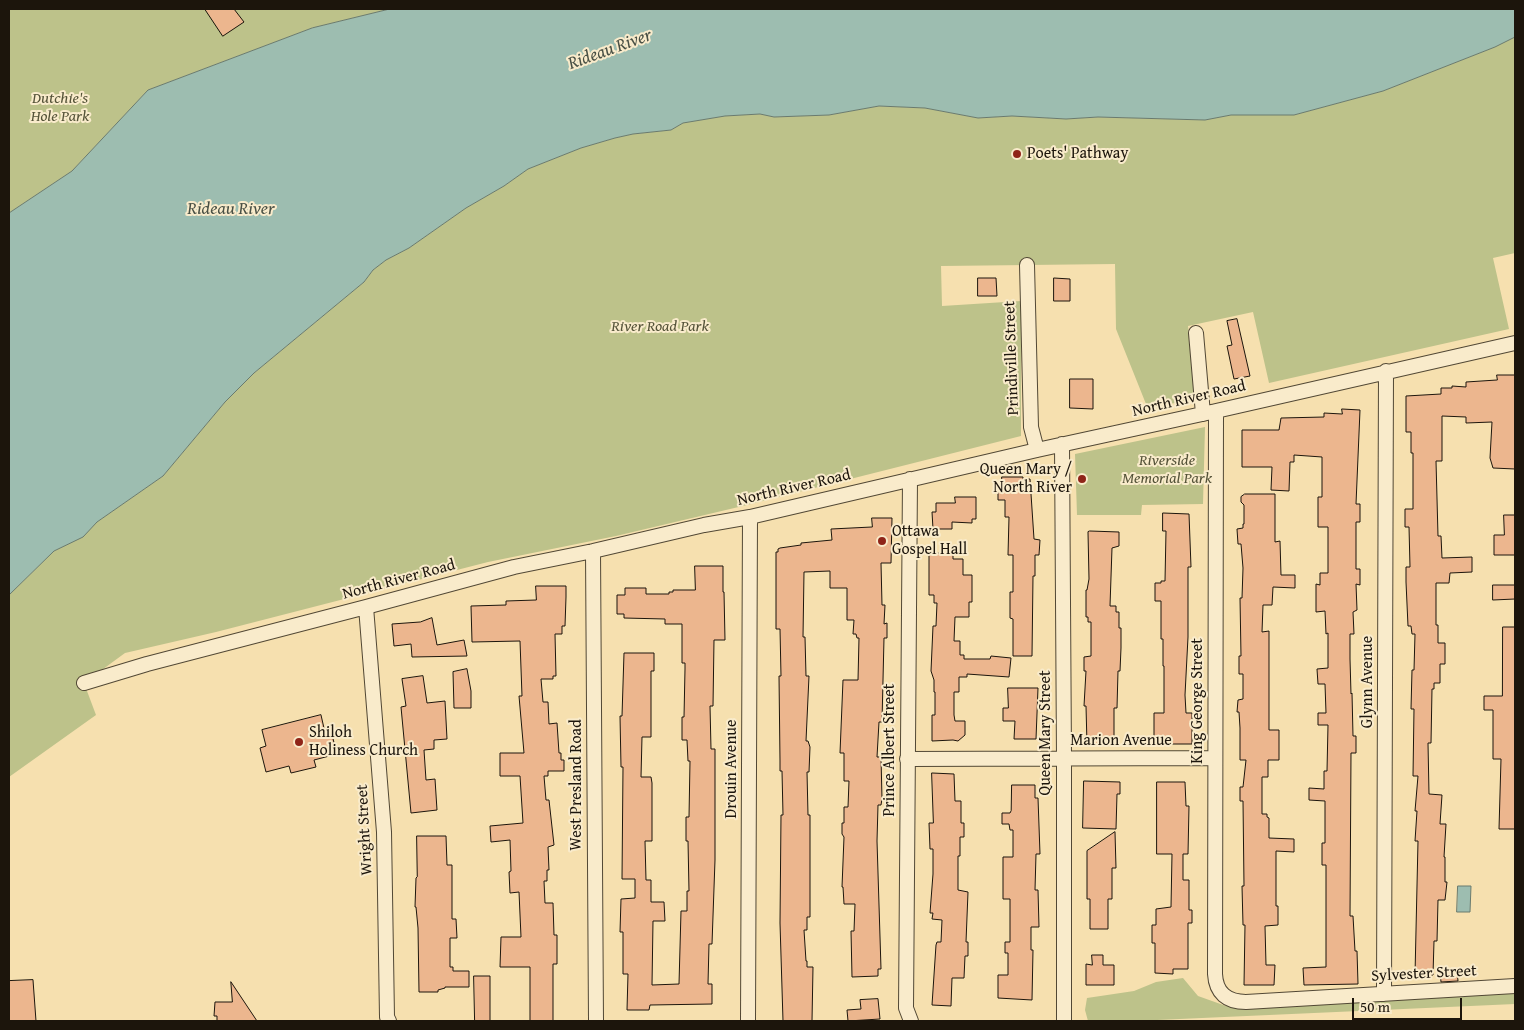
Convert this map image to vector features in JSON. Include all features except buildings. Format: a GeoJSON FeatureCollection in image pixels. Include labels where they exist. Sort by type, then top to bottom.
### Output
{"type":"FeatureCollection","features":[{"type":"Feature","properties":{"kind":"street","name":"Prindiville Street"},"geometry":{"type":"LineString","coordinates":[[1027,264],[1031,426],[1037,450]]}},
{"type":"Feature","properties":{"kind":"street","name":"King George Street"},"geometry":{"type":"LineString","coordinates":[[1196,333],[1209,413],[1215,758],[1215,974],[1219,990]]}},
{"type":"Feature","properties":{"kind":"street","name":"North River Road"},"geometry":{"type":"LineString","coordinates":[[84,683],[147,664],[514,567],[704,525],[750,517],[1062,444],[1209,413],[1515,343]]}},
{"type":"Feature","properties":{"kind":"street","name":"Glynn Avenue"},"geometry":{"type":"LineString","coordinates":[[1384,994],[1386,371]]}},
{"type":"Feature","properties":{"kind":"street","name":"Queen Mary Street"},"geometry":{"type":"LineString","coordinates":[[1062,444],[1064,1021]]}},
{"type":"Feature","properties":{"kind":"street","name":"Prince Albert Street"},"geometry":{"type":"LineString","coordinates":[[910,479],[906,1008],[910,1021]]}},
{"type":"Feature","properties":{"kind":"street","name":"Drouin Avenue"},"geometry":{"type":"LineString","coordinates":[[748,1021],[750,517]]}},
{"type":"Feature","properties":{"kind":"street","name":"West Presland Road"},"geometry":{"type":"LineString","coordinates":[[593,551],[596,1020]]}},
{"type":"Feature","properties":{"kind":"street","name":"Wright Street"},"geometry":{"type":"LineString","coordinates":[[366,607],[385,839],[387,1017],[389,1021]]}},
{"type":"Feature","properties":{"kind":"street","name":"Marion Avenue"},"geometry":{"type":"LineString","coordinates":[[907,759],[1215,758]]}},
{"type":"Feature","properties":{"kind":"street","name":"Sylvester Street"},"geometry":{"type":"LineString","coordinates":[[1219,990],[1226,998],[1239,1002],[1515,986]]}},
{"type":"Feature","properties":{"kind":"green space","name":"Dutchie's Hole Park"},"geometry":{"type":"Polygon","coordinates":[[[9,9],[390,9],[312,28],[148,90],[72,171],[9,213],[9,9]]]}},
{"type":"Feature","properties":{"kind":"green space","name":"River Road Park"},"geometry":{"type":"Polygon","coordinates":[[[1515,37],[1515,253],[1493,258],[1509,329],[1269,383],[1253,312],[1188,326],[1197,398],[1148,409],[1116,329],[1115,264],[941,266],[942,306],[1021,301],[1021,436],[616,536],[488,562],[216,632],[125,653],[84,683],[96,715],[9,777],[9,595],[54,551],[82,537],[97,522],[163,476],[225,402],[254,373],[364,282],[373,270],[528,169],[581,148],[615,138],[671,130],[683,123],[725,116],[760,114],[774,117],[829,115],[879,106],[925,108],[978,118],[1012,116],[1066,119],[1098,117],[1205,120],[1231,115],[1294,115],[1383,91],[1495,47],[1515,37]]]}},
{"type":"Feature","properties":{"kind":"green space","name":"Riverside Memorial Park"},"geometry":{"type":"Polygon","coordinates":[[[1205,427],[1203,504],[1142,505],[1141,515],[1077,515],[1075,454],[1205,427]]]}},
{"type":"Feature","properties":{"kind":"green space"},"geometry":{"type":"Polygon","coordinates":[[[1183,978],[1198,996],[1226,1006],[1515,991],[1515,1004],[1135,1021],[1088,1021],[1085,1010],[1087,998],[1134,991],[1156,982],[1183,978]]]}},
{"type":"Feature","properties":{"kind":"water","name":"Rideau River"},"geometry":{"type":"Polygon","coordinates":[[[390,9],[1515,9],[1515,37],[1495,47],[1383,91],[1294,115],[1231,115],[1205,120],[1098,117],[1066,119],[1012,116],[978,118],[925,108],[879,106],[829,115],[774,117],[760,114],[725,116],[683,123],[671,130],[615,138],[581,148],[528,169],[373,270],[364,282],[254,373],[225,402],[163,476],[97,522],[83,537],[54,551],[9,595],[9,213],[72,171],[148,90],[312,28],[390,9]]]}},
{"type":"Feature","properties":{"kind":"water"},"geometry":{"type":"Polygon","coordinates":[[[1458,886],[1471,886],[1470,912],[1457,912],[1458,886]]]}},
{"type":"Feature","properties":{"kind":"place","name":"Poets' Pathway"},"geometry":{"type":"Point","coordinates":[1017,154]}},
{"type":"Feature","properties":{"kind":"place","name":"Queen Mary / North River"},"geometry":{"type":"Point","coordinates":[1082,479]}},
{"type":"Feature","properties":{"kind":"place","name":"Ottawa Gospel Hall"},"geometry":{"type":"Point","coordinates":[882,541]}},
{"type":"Feature","properties":{"kind":"place","name":"Shiloh Holiness Church"},"geometry":{"type":"Point","coordinates":[299,742]}}]}
